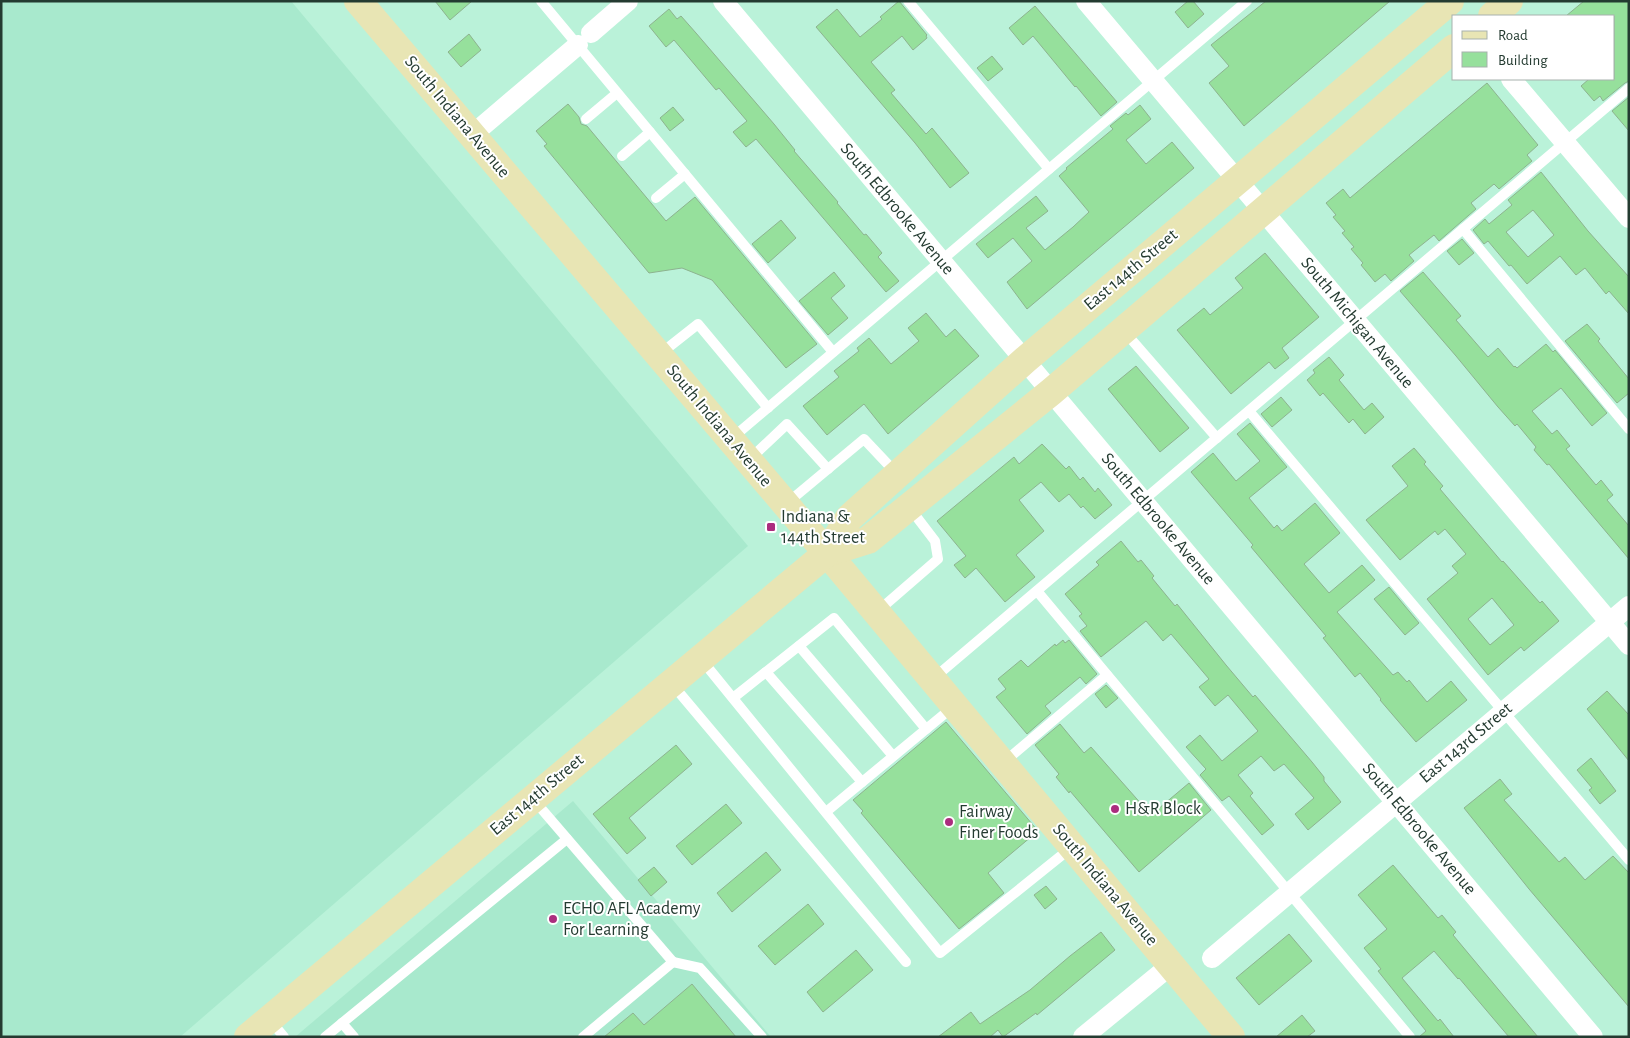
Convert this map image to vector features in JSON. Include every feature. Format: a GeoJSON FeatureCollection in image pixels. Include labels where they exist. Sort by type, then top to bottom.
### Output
{"type":"FeatureCollection","features":[{"type":"Feature","properties":{"kind":"street","name":"South Indiana Avenue"},"geometry":{"type":"LineString","coordinates":[[358,1],[786,504],[1231,1037]]}},
{"type":"Feature","properties":{"kind":"street"},"geometry":{"type":"LineString","coordinates":[[472,135],[628,1]]}},
{"type":"Feature","properties":{"kind":"street","name":"South Edbrooke Avenue"},"geometry":{"type":"LineString","coordinates":[[723,1],[1593,1037]]}},
{"type":"Feature","properties":{"kind":"street","name":"South Michigan Avenue"},"geometry":{"type":"LineString","coordinates":[[1086,1],[1629,645]]}},
{"type":"Feature","properties":{"kind":"street"},"geometry":{"type":"LineString","coordinates":[[1493,15],[1509,1]]}},
{"type":"Feature","properties":{"kind":"street","name":"East 144th Street"},"geometry":{"type":"LineString","coordinates":[[248,1037],[276,1028],[532,799],[827,553],[849,518],[1024,360],[1237,180],[1451,5]]}},
{"type":"Feature","properties":{"kind":"street","name":"East 144th Street"},"geometry":{"type":"LineString","coordinates":[[827,553],[868,540],[1051,392],[1452,50]]}},
{"type":"Feature","properties":{"kind":"street"},"geometry":{"type":"LineString","coordinates":[[1513,80],[1629,218]]}},
{"type":"Feature","properties":{"kind":"street","name":"East 143rd Street"},"geometry":{"type":"LineString","coordinates":[[1212,958],[1629,606]]}},
{"type":"Feature","properties":{"kind":"street"},"geometry":{"type":"LineString","coordinates":[[1083,1037],[1171,965]]}},
{"type":"Feature","properties":{"kind":"lane"},"geometry":{"type":"LineString","coordinates":[[541,1],[584,39],[618,93],[833,352]]}},
{"type":"Feature","properties":{"kind":"lane"},"geometry":{"type":"LineString","coordinates":[[908,1],[1049,169]]}},
{"type":"Feature","properties":{"kind":"lane"},"geometry":{"type":"LineString","coordinates":[[730,439],[1247,1]]}},
{"type":"Feature","properties":{"kind":"lane"},"geometry":{"type":"LineString","coordinates":[[933,679],[1629,88]]}},
{"type":"Feature","properties":{"kind":"lane"},"geometry":{"type":"LineString","coordinates":[[586,119],[618,93]]}},
{"type":"Feature","properties":{"kind":"lane"},"geometry":{"type":"LineString","coordinates":[[622,156],[650,132]]}},
{"type":"Feature","properties":{"kind":"lane"},"geometry":{"type":"LineString","coordinates":[[656,198],[685,174]]}},
{"type":"Feature","properties":{"kind":"lane"},"geometry":{"type":"LineString","coordinates":[[1463,229],[1629,429]]}},
{"type":"Feature","properties":{"kind":"lane"},"geometry":{"type":"LineString","coordinates":[[659,355],[698,324],[768,408]]}},
{"type":"Feature","properties":{"kind":"lane"},"geometry":{"type":"LineString","coordinates":[[1123,330],[1217,438]]}},
{"type":"Feature","properties":{"kind":"lane"},"geometry":{"type":"LineString","coordinates":[[1249,411],[1629,860]]}},
{"type":"Feature","properties":{"kind":"lane"},"geometry":{"type":"LineString","coordinates":[[748,460],[787,424],[828,469]]}},
{"type":"Feature","properties":{"kind":"lane"},"geometry":{"type":"LineString","coordinates":[[786,504],[864,439],[898,475]]}},
{"type":"Feature","properties":{"kind":"lane"},"geometry":{"type":"LineString","coordinates":[[877,612],[938,559],[935,541],[908,506]]}},
{"type":"Feature","properties":{"kind":"lane"},"geometry":{"type":"LineString","coordinates":[[1037,591],[1410,1037]]}},
{"type":"Feature","properties":{"kind":"lane"},"geometry":{"type":"LineString","coordinates":[[733,698],[834,618],[926,729]]}},
{"type":"Feature","properties":{"kind":"lane"},"geometry":{"type":"LineString","coordinates":[[799,646],[893,756]]}},
{"type":"Feature","properties":{"kind":"lane"},"geometry":{"type":"LineString","coordinates":[[700,658],[940,953],[1072,846]]}},
{"type":"Feature","properties":{"kind":"lane"},"geometry":{"type":"LineString","coordinates":[[766,672],[862,782]]}},
{"type":"Feature","properties":{"kind":"lane"},"geometry":{"type":"LineString","coordinates":[[1003,763],[1107,675]]}},
{"type":"Feature","properties":{"kind":"lane"},"geometry":{"type":"LineString","coordinates":[[671,683],[906,962]]}},
{"type":"Feature","properties":{"kind":"lane"},"geometry":{"type":"LineString","coordinates":[[826,812],[955,706]]}},
{"type":"Feature","properties":{"kind":"lane"},"geometry":{"type":"LineString","coordinates":[[532,799],[673,962],[700,968],[762,1037]]}},
{"type":"Feature","properties":{"kind":"lane"},"geometry":{"type":"LineString","coordinates":[[325,1037],[567,839]]}},
{"type":"Feature","properties":{"kind":"lane"},"geometry":{"type":"LineString","coordinates":[[583,1037],[673,962]]}},
{"type":"Feature","properties":{"kind":"lane"},"geometry":{"type":"LineString","coordinates":[[342,1023],[354,1037]]}},
{"type":"Feature","properties":{"kind":"shaded area"},"geometry":{"type":"Polygon","coordinates":[[[1,1],[291,1],[748,546],[180,1037],[1,1037],[1,1]]]}},
{"type":"Feature","properties":{"kind":"shaded area","name":"ECHO AFL Academy For Learning"},"geometry":{"type":"Polygon","coordinates":[[[573,801],[771,1037],[295,1037],[573,801]]]}},
{"type":"Feature","properties":{"kind":"building"},"geometry":{"type":"Polygon","coordinates":[[[435,1],[472,1],[450,20],[435,1]]]}},
{"type":"Feature","properties":{"kind":"building"},"geometry":{"type":"Polygon","coordinates":[[[899,1],[927,35],[927,38],[913,50],[902,36],[871,62],[895,90],[891,93],[926,134],[932,128],[969,173],[950,188],[915,143],[816,27],[837,9],[860,37],[882,19],[880,17],[899,1]]]}},
{"type":"Feature","properties":{"kind":"building"},"geometry":{"type":"Polygon","coordinates":[[[1188,1],[1193,1],[1204,14],[1188,28],[1175,12],[1188,1]]]}},
{"type":"Feature","properties":{"kind":"building"},"geometry":{"type":"Polygon","coordinates":[[[1266,1],[1390,1],[1244,126],[1209,83],[1229,66],[1211,45],[1266,1]]]}},
{"type":"Feature","properties":{"kind":"building"},"geometry":{"type":"Polygon","coordinates":[[[1584,1],[1629,1],[1629,81],[1603,101],[1600,96],[1594,101],[1581,86],[1588,80],[1615,80],[1615,15],[1567,15],[1584,1]]]}},
{"type":"Feature","properties":{"kind":"building"},"geometry":{"type":"Polygon","coordinates":[[[1035,6],[1117,102],[1101,116],[1033,36],[1023,45],[1009,28],[1035,6]]]}},
{"type":"Feature","properties":{"kind":"building"},"geometry":{"type":"Polygon","coordinates":[[[669,9],[677,19],[681,16],[696,33],[774,124],[864,235],[866,234],[882,253],[878,257],[899,281],[886,292],[756,139],[746,147],[733,132],[747,121],[719,88],[716,90],[674,40],[666,47],[649,26],[669,9]]]}},
{"type":"Feature","properties":{"kind":"building"},"geometry":{"type":"Polygon","coordinates":[[[469,34],[481,50],[461,67],[448,52],[469,34]]]}},
{"type":"Feature","properties":{"kind":"building"},"geometry":{"type":"Polygon","coordinates":[[[992,56],[1003,69],[988,81],[977,68],[992,56]]]}},
{"type":"Feature","properties":{"kind":"building"},"geometry":{"type":"Polygon","coordinates":[[[1487,83],[1538,145],[1527,155],[1532,161],[1499,189],[1494,184],[1471,203],[1476,209],[1439,241],[1434,235],[1409,255],[1414,261],[1391,281],[1385,274],[1375,282],[1351,249],[1354,247],[1342,233],[1345,231],[1333,217],[1336,215],[1326,203],[1343,189],[1350,198],[1487,83]]]}},
{"type":"Feature","properties":{"kind":"building"},"geometry":{"type":"Polygon","coordinates":[[[1629,97],[1629,131],[1612,111],[1629,97]]]}},
{"type":"Feature","properties":{"kind":"building"},"geometry":{"type":"Polygon","coordinates":[[[568,104],[579,117],[581,124],[587,126],[666,221],[695,197],[817,344],[786,368],[712,280],[682,268],[649,273],[544,146],[547,144],[536,131],[568,104]]]}},
{"type":"Feature","properties":{"kind":"building"},"geometry":{"type":"Polygon","coordinates":[[[1140,105],[1151,119],[1126,140],[1146,164],[1172,142],[1194,168],[1027,309],[1007,282],[1032,261],[1013,238],[988,258],[976,244],[1036,196],[1048,211],[1026,228],[1045,250],[1073,227],[1089,212],[1059,176],[1113,129],[1110,126],[1140,105]]]}},
{"type":"Feature","properties":{"kind":"building"},"geometry":{"type":"Polygon","coordinates":[[[673,107],[684,120],[670,131],[660,118],[673,107]]]}},
{"type":"Feature","properties":{"kind":"building"},"geometry":{"type":"Polygon","coordinates":[[[1541,172],[1588,231],[1629,277],[1629,314],[1609,291],[1606,294],[1585,268],[1576,275],[1560,256],[1527,284],[1488,241],[1484,244],[1473,230],[1485,219],[1489,224],[1512,205],[1508,200],[1541,172]],[[1533,210],[1506,232],[1528,257],[1554,235],[1533,210]]]}},
{"type":"Feature","properties":{"kind":"building"},"geometry":{"type":"Polygon","coordinates":[[[781,220],[796,238],[768,263],[752,244],[781,220]]]}},
{"type":"Feature","properties":{"kind":"building"},"geometry":{"type":"Polygon","coordinates":[[[1462,239],[1474,253],[1459,265],[1447,251],[1462,239]]]}},
{"type":"Feature","properties":{"kind":"building"},"geometry":{"type":"Polygon","coordinates":[[[1265,253],[1319,317],[1282,348],[1289,358],[1275,369],[1269,362],[1231,394],[1177,330],[1204,308],[1210,315],[1243,288],[1235,278],[1265,253]]]}},
{"type":"Feature","properties":{"kind":"building"},"geometry":{"type":"Polygon","coordinates":[[[834,272],[845,286],[831,298],[848,318],[828,335],[799,301],[834,272]]]}},
{"type":"Feature","properties":{"kind":"building"},"geometry":{"type":"Polygon","coordinates":[[[1423,272],[1461,316],[1456,320],[1488,357],[1498,348],[1517,368],[1546,344],[1553,352],[1555,350],[1607,413],[1592,426],[1561,388],[1532,411],[1552,434],[1557,430],[1570,446],[1566,449],[1596,485],[1601,480],[1613,495],[1607,500],[1629,526],[1629,559],[1549,464],[1547,465],[1534,450],[1536,447],[1517,424],[1515,426],[1498,407],[1400,291],[1423,272]]]}},
{"type":"Feature","properties":{"kind":"building"},"geometry":{"type":"Polygon","coordinates":[[[926,313],[946,337],[955,329],[979,356],[888,434],[864,404],[827,435],[803,406],[839,377],[834,371],[859,351],[857,348],[869,338],[891,364],[919,341],[908,328],[926,313]]]}},
{"type":"Feature","properties":{"kind":"building"},"geometry":{"type":"Polygon","coordinates":[[[1587,324],[1600,339],[1598,341],[1629,379],[1629,393],[1617,403],[1565,341],[1587,324]]]}},
{"type":"Feature","properties":{"kind":"building"},"geometry":{"type":"Polygon","coordinates":[[[1329,357],[1344,375],[1339,380],[1364,410],[1372,403],[1384,417],[1365,434],[1353,419],[1349,423],[1323,393],[1320,396],[1307,380],[1315,373],[1313,370],[1329,357]]]}},
{"type":"Feature","properties":{"kind":"building"},"geometry":{"type":"Polygon","coordinates":[[[1136,366],[1189,428],[1160,452],[1108,389],[1136,366]]]}},
{"type":"Feature","properties":{"kind":"building"},"geometry":{"type":"Polygon","coordinates":[[[1281,397],[1292,410],[1272,427],[1261,414],[1281,397]]]}},
{"type":"Feature","properties":{"kind":"building"},"geometry":{"type":"Polygon","coordinates":[[[1250,423],[1287,467],[1249,498],[1274,528],[1277,525],[1282,531],[1315,503],[1340,533],[1304,564],[1329,593],[1362,565],[1375,580],[1337,612],[1393,675],[1398,672],[1407,682],[1409,680],[1427,702],[1451,681],[1467,700],[1416,742],[1360,673],[1355,677],[1323,638],[1326,636],[1191,472],[1213,453],[1236,481],[1260,461],[1237,434],[1250,423]]]}},
{"type":"Feature","properties":{"kind":"building"},"geometry":{"type":"Polygon","coordinates":[[[1042,444],[1066,469],[1069,466],[1080,480],[1083,477],[1095,492],[1098,488],[1112,505],[1095,519],[1083,506],[1081,508],[1069,494],[1059,502],[1041,482],[1019,500],[1044,531],[1016,555],[1035,577],[1005,602],[976,568],[965,578],[954,565],[966,556],[937,521],[1014,457],[1019,464],[1042,444]]]}},
{"type":"Feature","properties":{"kind":"building"},"geometry":{"type":"Polygon","coordinates":[[[1414,448],[1426,462],[1424,464],[1443,486],[1440,489],[1502,562],[1540,603],[1542,601],[1559,621],[1524,651],[1521,647],[1488,675],[1427,599],[1458,573],[1452,566],[1466,554],[1445,529],[1438,535],[1435,531],[1400,560],[1366,520],[1408,486],[1392,466],[1414,448]],[[1492,598],[1468,619],[1490,645],[1514,625],[1492,598]]]}},
{"type":"Feature","properties":{"kind":"building"},"geometry":{"type":"Polygon","coordinates":[[[1121,541],[1138,562],[1141,560],[1154,576],[1152,578],[1175,606],[1177,604],[1253,697],[1255,695],[1312,762],[1341,802],[1308,830],[1295,814],[1314,798],[1284,764],[1274,771],[1261,756],[1238,775],[1253,793],[1250,796],[1274,825],[1262,835],[1229,796],[1222,801],[1200,775],[1206,769],[1186,747],[1200,735],[1222,761],[1258,731],[1228,695],[1215,706],[1199,687],[1209,679],[1171,634],[1163,641],[1146,621],[1101,657],[1080,631],[1087,626],[1079,616],[1082,614],[1065,594],[1099,565],[1096,562],[1121,541]]]}},
{"type":"Feature","properties":{"kind":"building"},"geometry":{"type":"Polygon","coordinates":[[[1389,587],[1419,623],[1405,635],[1374,599],[1389,587]]]}},
{"type":"Feature","properties":{"kind":"building"},"geometry":{"type":"Polygon","coordinates":[[[1063,640],[1065,643],[1069,640],[1097,674],[1086,684],[1080,677],[1045,706],[1051,713],[1027,734],[996,697],[1006,689],[998,679],[1021,660],[1028,667],[1055,644],[1056,646],[1063,640]]]}},
{"type":"Feature","properties":{"kind":"building"},"geometry":{"type":"Polygon","coordinates":[[[1106,685],[1118,698],[1106,708],[1095,694],[1106,685]]]}},
{"type":"Feature","properties":{"kind":"building"},"geometry":{"type":"Polygon","coordinates":[[[1607,691],[1629,715],[1629,761],[1587,709],[1607,691]]]}},
{"type":"Feature","properties":{"kind":"building","name":"Fairway Finer Foods"},"geometry":{"type":"Polygon","coordinates":[[[946,722],[1038,831],[988,873],[1004,893],[959,929],[861,813],[863,811],[853,800],[946,722]]]}},
{"type":"Feature","properties":{"kind":"building"},"geometry":{"type":"Polygon","coordinates":[[[1060,724],[1084,753],[1091,747],[1151,815],[1189,783],[1211,810],[1139,872],[1070,791],[1069,793],[1056,777],[1059,774],[1035,745],[1060,724]]]}},
{"type":"Feature","properties":{"kind":"building"},"geometry":{"type":"Polygon","coordinates":[[[676,745],[692,764],[629,818],[646,838],[627,854],[593,814],[676,745]]]}},
{"type":"Feature","properties":{"kind":"building"},"geometry":{"type":"Polygon","coordinates":[[[1591,758],[1616,791],[1600,804],[1589,790],[1592,788],[1577,770],[1591,758]]]}},
{"type":"Feature","properties":{"kind":"building"},"geometry":{"type":"Polygon","coordinates":[[[1500,779],[1512,794],[1504,800],[1559,862],[1565,857],[1585,880],[1613,856],[1629,873],[1629,1007],[1529,889],[1464,808],[1500,779]]]}},
{"type":"Feature","properties":{"kind":"building"},"geometry":{"type":"Polygon","coordinates":[[[726,804],[742,823],[692,865],[676,846],[726,804]]]}},
{"type":"Feature","properties":{"kind":"building"},"geometry":{"type":"Polygon","coordinates":[[[766,852],[781,870],[732,912],[717,893],[766,852]]]}},
{"type":"Feature","properties":{"kind":"building"},"geometry":{"type":"Polygon","coordinates":[[[1393,865],[1438,918],[1442,915],[1456,932],[1453,935],[1538,1037],[1509,1037],[1434,951],[1402,978],[1454,1037],[1419,1037],[1426,1031],[1378,971],[1381,969],[1364,948],[1387,929],[1358,895],[1393,865]]]}},
{"type":"Feature","properties":{"kind":"building"},"geometry":{"type":"Polygon","coordinates":[[[654,867],[667,882],[651,896],[638,880],[654,867]]]}},
{"type":"Feature","properties":{"kind":"building"},"geometry":{"type":"Polygon","coordinates":[[[1046,886],[1057,899],[1045,909],[1034,895],[1046,886]]]}},
{"type":"Feature","properties":{"kind":"building"},"geometry":{"type":"Polygon","coordinates":[[[808,904],[824,924],[775,965],[758,946],[808,904]]]}},
{"type":"Feature","properties":{"kind":"building"},"geometry":{"type":"Polygon","coordinates":[[[1101,932],[1115,950],[1037,1015],[1036,1013],[1003,1037],[998,1030],[990,1037],[938,1037],[971,1012],[980,1024],[1030,990],[1101,932]]]}},
{"type":"Feature","properties":{"kind":"building"},"geometry":{"type":"Polygon","coordinates":[[[1289,934],[1312,961],[1259,1005],[1236,978],[1289,934]]]}},
{"type":"Feature","properties":{"kind":"building"},"geometry":{"type":"Polygon","coordinates":[[[856,950],[873,970],[823,1012],[807,992],[856,950]]]}},
{"type":"Feature","properties":{"kind":"building","name":"ECHO AFL Academy For Learning"},"geometry":{"type":"Polygon","coordinates":[[[692,984],[736,1037],[604,1037],[633,1013],[644,1025],[692,984]]]}},
{"type":"Feature","properties":{"kind":"building"},"geometry":{"type":"Polygon","coordinates":[[[1302,1015],[1315,1031],[1307,1037],[1276,1037],[1302,1015]]]}},
{"type":"Feature","properties":{"kind":"place","name":"Indiana & 144th Street"},"geometry":{"type":"Point","coordinates":[771,527]}},
{"type":"Feature","properties":{"kind":"place","name":"H&R Block"},"geometry":{"type":"Point","coordinates":[1115,809]}},
{"type":"Feature","properties":{"kind":"place","name":"Fairway Finer Foods"},"geometry":{"type":"Point","coordinates":[949,822]}},
{"type":"Feature","properties":{"kind":"place","name":"ECHO AFL Academy For Learning"},"geometry":{"type":"Point","coordinates":[553,919]}}]}
